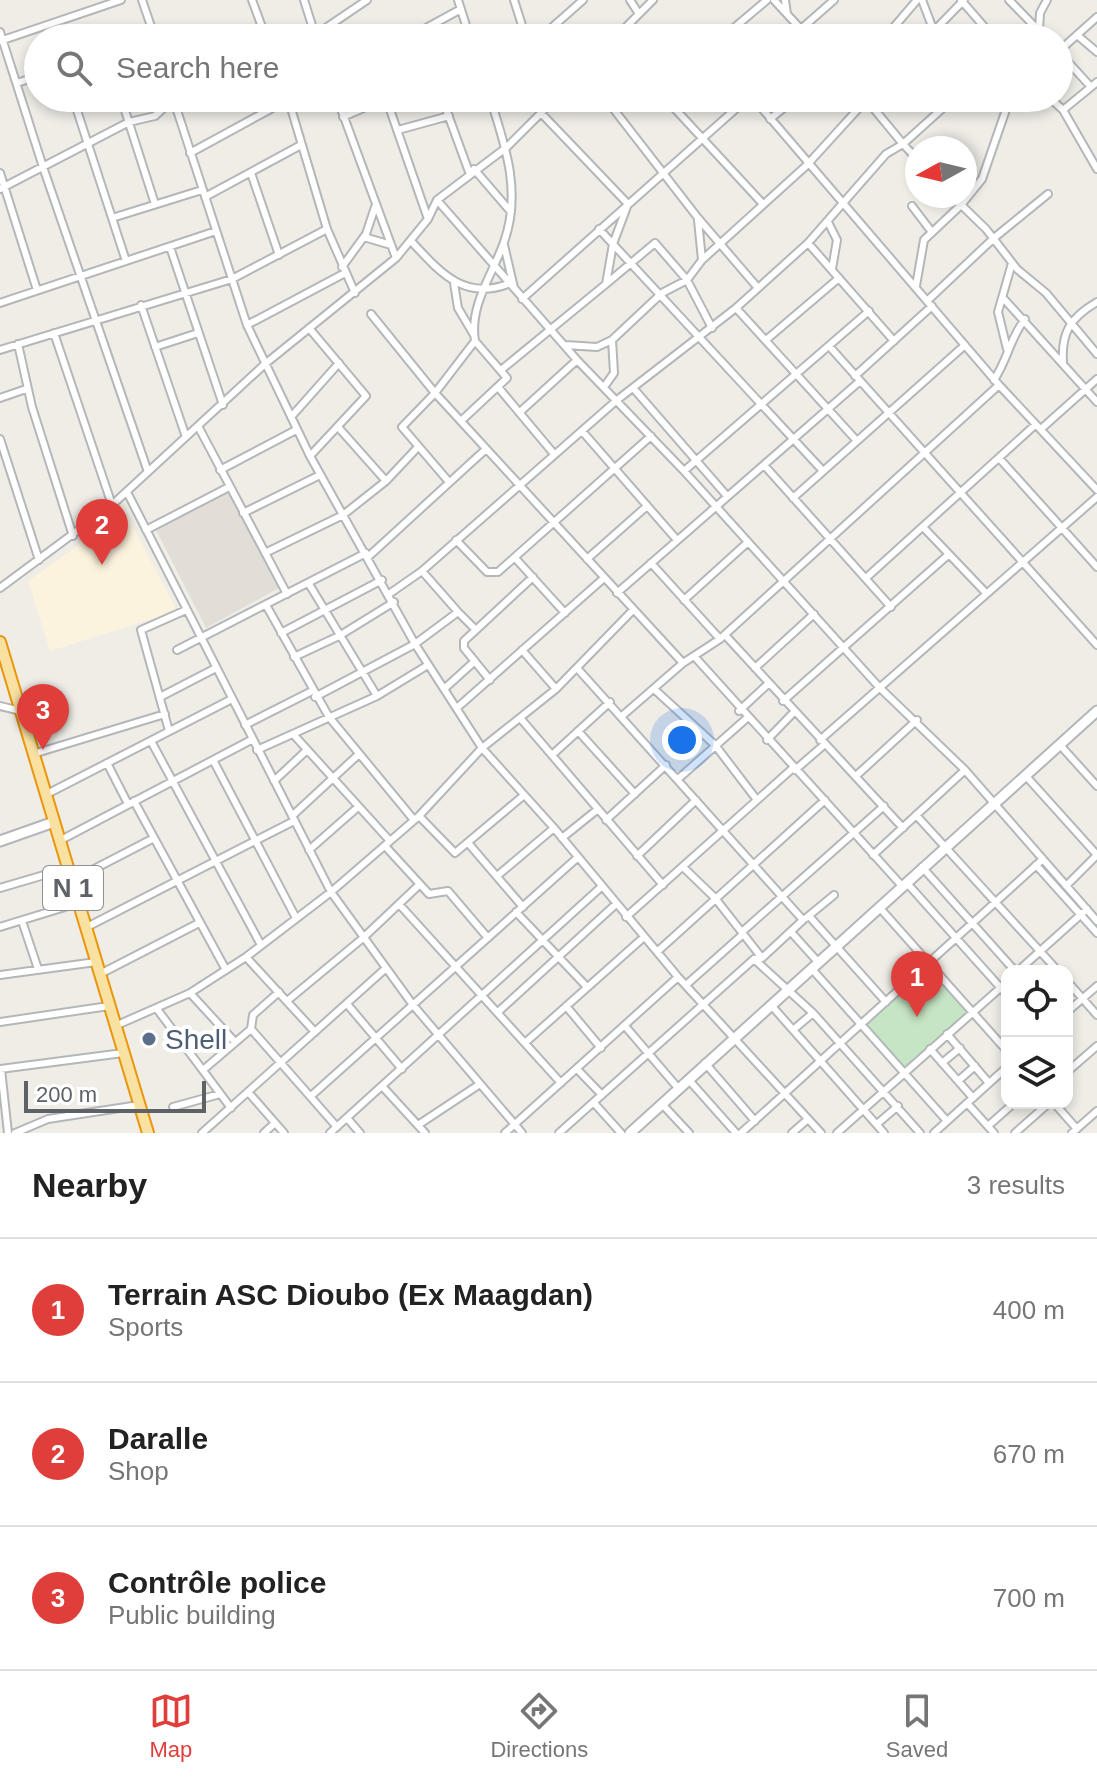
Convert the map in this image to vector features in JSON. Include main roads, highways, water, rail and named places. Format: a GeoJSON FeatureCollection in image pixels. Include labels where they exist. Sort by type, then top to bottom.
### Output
{"type":"FeatureCollection","features":[{"type":"Feature","properties":{"kind":"highway","name":"N 1"},"geometry":{"type":"LineString","coordinates":[[0,642],[148,1133]]}},
{"type":"Feature","properties":{"kind":"main road"},"geometry":{"type":"LineString","coordinates":[[630,1133],[1097,711]]}},
{"type":"Feature","properties":{"kind":"main road"},"geometry":{"type":"LineString","coordinates":[[0,841],[54,822]]}},
{"type":"Feature","properties":{"kind":"place","name":"Daralle"},"geometry":{"type":"Point","coordinates":[102,565]}},
{"type":"Feature","properties":{"kind":"place","name":"Contrôle police"},"geometry":{"type":"Point","coordinates":[43,750]}},
{"type":"Feature","properties":{"kind":"place","name":"Terrain ASC Dioubo (Ex Maagdan)"},"geometry":{"type":"Point","coordinates":[917,1017]}},
{"type":"Feature","properties":{"kind":"place","name":"Shell"},"geometry":{"type":"Point","coordinates":[149,1039]}}]}
